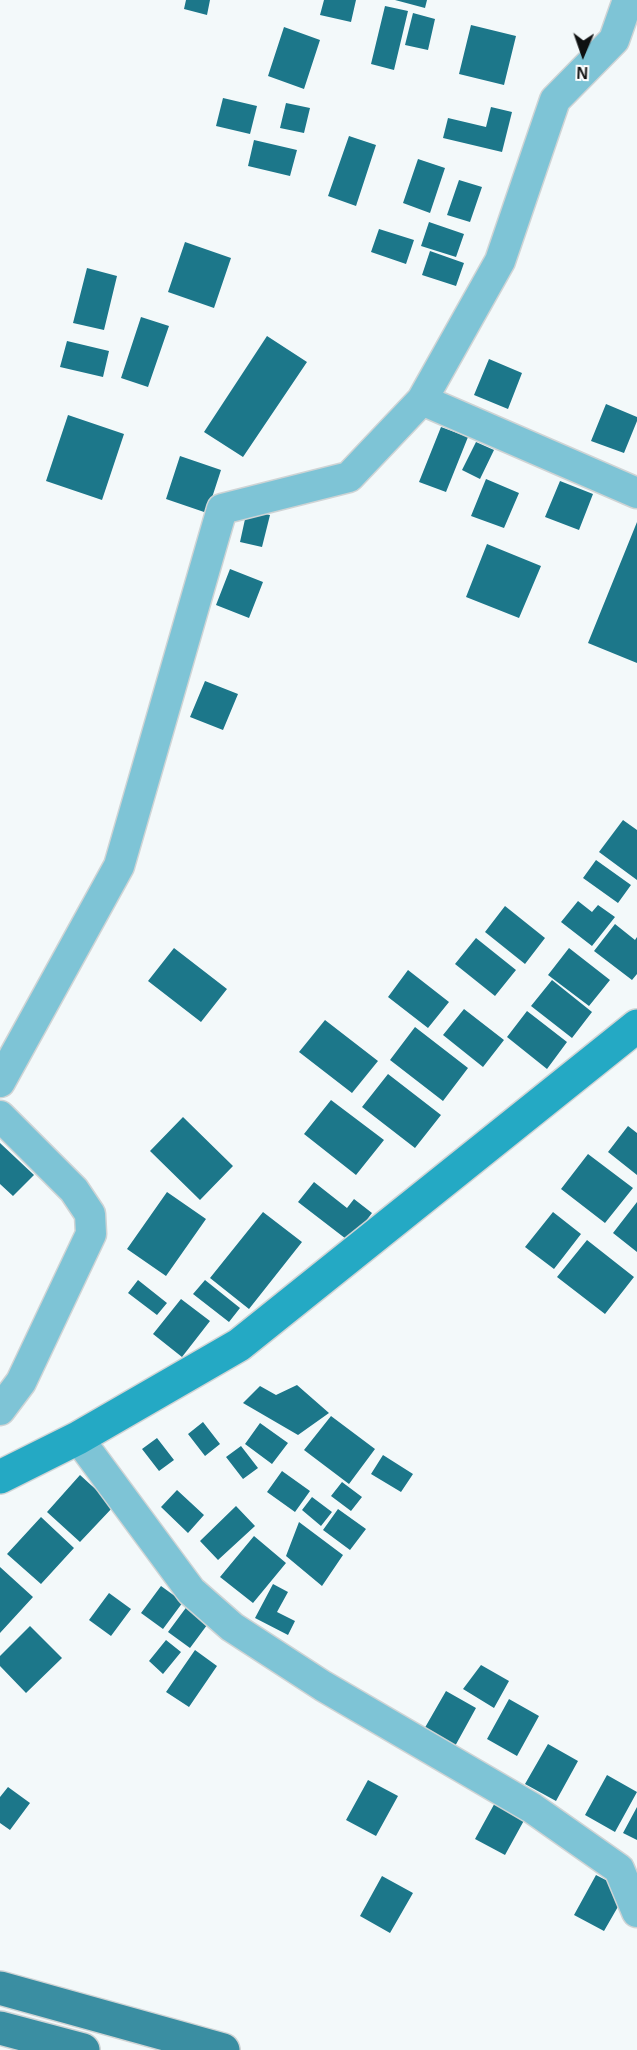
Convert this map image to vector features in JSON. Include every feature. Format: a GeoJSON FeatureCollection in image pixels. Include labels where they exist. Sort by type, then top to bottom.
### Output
{"type":"FeatureCollection","features":[{"type":"Feature","properties":{"kind":"main road"},"geometry":{"type":"LineString","coordinates":[[0,1477],[78,1438],[239,1345],[637,1026]]}},
{"type":"Feature","properties":{"kind":"main road"},"geometry":{"type":"LineString","coordinates":[[0,1988],[223,2050]]}},
{"type":"Feature","properties":{"kind":"main road"},"geometry":{"type":"LineString","coordinates":[[0,2028],[83,2050]]}},
{"type":"Feature","properties":{"kind":"street"},"geometry":{"type":"LineString","coordinates":[[0,1082],[120,866],[222,509],[349,477],[422,400],[500,261],[555,100],[614,40],[628,0]]}},
{"type":"Feature","properties":{"kind":"street"},"geometry":{"type":"LineString","coordinates":[[422,400],[637,493]]}},
{"type":"Feature","properties":{"kind":"street"},"geometry":{"type":"LineString","coordinates":[[0,1116],[74,1190],[90,1214],[91,1224],[91,1234],[21,1382],[0,1410]]}},
{"type":"Feature","properties":{"kind":"street"},"geometry":{"type":"LineString","coordinates":[[78,1438],[191,1591],[232,1627],[323,1686],[532,1808],[620,1869],[637,1911]]}},
{"type":"Feature","properties":{"kind":"building"},"geometry":{"type":"Polygon","coordinates":[[[186,0],[210,0],[207,15],[184,9],[186,0]]]}},
{"type":"Feature","properties":{"kind":"building"},"geometry":{"type":"Polygon","coordinates":[[[324,0],[356,0],[351,22],[320,15],[324,0]]]}},
{"type":"Feature","properties":{"kind":"building"},"geometry":{"type":"Polygon","coordinates":[[[395,0],[427,0],[425,8],[395,0]]]}},
{"type":"Feature","properties":{"kind":"building"},"geometry":{"type":"Polygon","coordinates":[[[385,6],[408,11],[394,70],[371,64],[385,6]]]}},
{"type":"Feature","properties":{"kind":"building"},"geometry":{"type":"Polygon","coordinates":[[[413,13],[435,19],[428,50],[405,45],[413,13]]]}},
{"type":"Feature","properties":{"kind":"building"},"geometry":{"type":"Polygon","coordinates":[[[471,25],[516,36],[504,85],[459,74],[471,25]]]}},
{"type":"Feature","properties":{"kind":"building"},"geometry":{"type":"Polygon","coordinates":[[[284,27],[320,40],[304,89],[268,76],[284,27]]]}},
{"type":"Feature","properties":{"kind":"building"},"geometry":{"type":"Polygon","coordinates":[[[223,98],[257,106],[250,134],[216,126],[223,98]]]}},
{"type":"Feature","properties":{"kind":"building"},"geometry":{"type":"Polygon","coordinates":[[[286,103],[310,108],[304,133],[280,128],[286,103]]]}},
{"type":"Feature","properties":{"kind":"building"},"geometry":{"type":"Polygon","coordinates":[[[491,107],[512,112],[502,152],[443,138],[448,118],[486,127],[491,107]]]}},
{"type":"Feature","properties":{"kind":"building"},"geometry":{"type":"Polygon","coordinates":[[[349,136],[376,145],[356,206],[328,196],[349,136]]]}},
{"type":"Feature","properties":{"kind":"building"},"geometry":{"type":"Polygon","coordinates":[[[254,140],[297,150],[290,176],[248,166],[254,140]]]}},
{"type":"Feature","properties":{"kind":"building"},"geometry":{"type":"Polygon","coordinates":[[[418,159],[445,168],[430,213],[403,203],[418,159]]]}},
{"type":"Feature","properties":{"kind":"building"},"geometry":{"type":"Polygon","coordinates":[[[459,180],[482,187],[470,222],[447,215],[459,180]]]}},
{"type":"Feature","properties":{"kind":"building"},"geometry":{"type":"Polygon","coordinates":[[[429,222],[464,234],[456,257],[421,246],[429,222]]]}},
{"type":"Feature","properties":{"kind":"building"},"geometry":{"type":"Polygon","coordinates":[[[379,229],[414,240],[406,264],[371,252],[379,229]]]}},
{"type":"Feature","properties":{"kind":"building"},"geometry":{"type":"Polygon","coordinates":[[[185,242],[231,258],[214,308],[168,292],[185,242]]]}},
{"type":"Feature","properties":{"kind":"building"},"geometry":{"type":"Polygon","coordinates":[[[430,251],[464,263],[456,286],[422,275],[430,251]]]}},
{"type":"Feature","properties":{"kind":"building"},"geometry":{"type":"Polygon","coordinates":[[[87,268],[117,276],[104,330],[73,323],[87,268]]]}},
{"type":"Feature","properties":{"kind":"building"},"geometry":{"type":"Polygon","coordinates":[[[141,317],[169,326],[148,387],[121,378],[141,317]]]}},
{"type":"Feature","properties":{"kind":"building"},"geometry":{"type":"Polygon","coordinates":[[[267,336],[307,362],[243,457],[204,432],[267,336]]]}},
{"type":"Feature","properties":{"kind":"building"},"geometry":{"type":"Polygon","coordinates":[[[67,341],[109,351],[103,377],[60,367],[67,341]]]}},
{"type":"Feature","properties":{"kind":"building"},"geometry":{"type":"Polygon","coordinates":[[[489,359],[522,373],[508,409],[474,395],[489,359]]]}},
{"type":"Feature","properties":{"kind":"building"},"geometry":{"type":"Polygon","coordinates":[[[606,404],[637,417],[624,453],[591,441],[606,404]]]}},
{"type":"Feature","properties":{"kind":"building"},"geometry":{"type":"Polygon","coordinates":[[[68,415],[124,434],[102,500],[46,481],[68,415]]]}},
{"type":"Feature","properties":{"kind":"building"},"geometry":{"type":"Polygon","coordinates":[[[441,427],[468,437],[446,492],[419,482],[441,427]]]}},
{"type":"Feature","properties":{"kind":"building"},"geometry":{"type":"Polygon","coordinates":[[[476,442],[494,450],[480,479],[462,470],[476,442]]]}},
{"type":"Feature","properties":{"kind":"building"},"geometry":{"type":"Polygon","coordinates":[[[180,456],[221,470],[207,513],[166,499],[180,456]]]}},
{"type":"Feature","properties":{"kind":"building"},"geometry":{"type":"Polygon","coordinates":[[[486,479],[519,493],[504,528],[471,516],[486,479]]]}},
{"type":"Feature","properties":{"kind":"building"},"geometry":{"type":"Polygon","coordinates":[[[560,481],[593,494],[579,530],[545,517],[560,481]]]}},
{"type":"Feature","properties":{"kind":"building"},"geometry":{"type":"Polygon","coordinates":[[[247,510],[270,515],[262,547],[240,542],[247,510]]]}},
{"type":"Feature","properties":{"kind":"building"},"geometry":{"type":"Polygon","coordinates":[[[637,522],[637,663],[588,643],[637,522]]]}},
{"type":"Feature","properties":{"kind":"building"},"geometry":{"type":"Polygon","coordinates":[[[487,544],[541,566],[519,618],[466,597],[487,544]]]}},
{"type":"Feature","properties":{"kind":"building"},"geometry":{"type":"Polygon","coordinates":[[[230,569],[263,582],[249,618],[216,605],[230,569]]]}},
{"type":"Feature","properties":{"kind":"building"},"geometry":{"type":"Polygon","coordinates":[[[205,681],[238,694],[223,730],[190,717],[205,681]]]}},
{"type":"Feature","properties":{"kind":"building"},"geometry":{"type":"Polygon","coordinates":[[[623,820],[637,830],[637,880],[599,852],[623,820]]]}},
{"type":"Feature","properties":{"kind":"building"},"geometry":{"type":"Polygon","coordinates":[[[596,860],[631,885],[618,903],[583,878],[596,860]]]}},
{"type":"Feature","properties":{"kind":"building"},"geometry":{"type":"Polygon","coordinates":[[[578,901],[592,912],[598,905],[615,917],[592,946],[561,922],[578,901]]]}},
{"type":"Feature","properties":{"kind":"building"},"geometry":{"type":"Polygon","coordinates":[[[505,906],[545,938],[525,964],[485,932],[505,906]]]}},
{"type":"Feature","properties":{"kind":"building"},"geometry":{"type":"Polygon","coordinates":[[[615,924],[635,940],[637,937],[637,974],[632,980],[594,951],[615,924]]]}},
{"type":"Feature","properties":{"kind":"building"},"geometry":{"type":"Polygon","coordinates":[[[476,938],[516,970],[495,996],[455,964],[476,938]]]}},
{"type":"Feature","properties":{"kind":"building"},"geometry":{"type":"Polygon","coordinates":[[[174,948],[227,989],[201,1022],[148,981],[174,948]]]}},
{"type":"Feature","properties":{"kind":"building"},"geometry":{"type":"Polygon","coordinates":[[[569,948],[610,980],[589,1006],[548,975],[569,948]]]}},
{"type":"Feature","properties":{"kind":"building"},"geometry":{"type":"Polygon","coordinates":[[[408,970],[449,1002],[428,1028],[388,997],[408,970]]]}},
{"type":"Feature","properties":{"kind":"building"},"geometry":{"type":"Polygon","coordinates":[[[552,980],[592,1012],[572,1038],[531,1006],[552,980]]]}},
{"type":"Feature","properties":{"kind":"building"},"geometry":{"type":"Polygon","coordinates":[[[464,1009],[504,1040],[483,1067],[443,1035],[464,1009]]]}},
{"type":"Feature","properties":{"kind":"building"},"geometry":{"type":"Polygon","coordinates":[[[527,1011],[567,1042],[547,1069],[507,1037],[527,1011]]]}},
{"type":"Feature","properties":{"kind":"building"},"geometry":{"type":"Polygon","coordinates":[[[325,1020],[378,1061],[352,1093],[299,1052],[325,1020]]]}},
{"type":"Feature","properties":{"kind":"building"},"geometry":{"type":"Polygon","coordinates":[[[415,1027],[468,1068],[443,1101],[390,1060],[415,1027]]]}},
{"type":"Feature","properties":{"kind":"building"},"geometry":{"type":"Polygon","coordinates":[[[388,1074],[441,1115],[415,1148],[362,1107],[388,1074]]]}},
{"type":"Feature","properties":{"kind":"building"},"geometry":{"type":"Polygon","coordinates":[[[331,1100],[384,1140],[356,1175],[304,1134],[331,1100]]]}},
{"type":"Feature","properties":{"kind":"building"},"geometry":{"type":"Polygon","coordinates":[[[183,1117],[233,1166],[200,1200],[150,1151],[183,1117]]]}},
{"type":"Feature","properties":{"kind":"building"},"geometry":{"type":"Polygon","coordinates":[[[628,1126],[637,1133],[637,1175],[608,1152],[628,1126]]]}},
{"type":"Feature","properties":{"kind":"building"},"geometry":{"type":"Polygon","coordinates":[[[0,1143],[34,1175],[13,1196],[0,1184],[0,1143]]]}},
{"type":"Feature","properties":{"kind":"building"},"geometry":{"type":"Polygon","coordinates":[[[588,1154],[633,1188],[605,1223],[561,1189],[588,1154]]]}},
{"type":"Feature","properties":{"kind":"building"},"geometry":{"type":"Polygon","coordinates":[[[314,1182],[347,1208],[354,1199],[372,1213],[350,1242],[298,1202],[314,1182]]]}},
{"type":"Feature","properties":{"kind":"building"},"geometry":{"type":"Polygon","coordinates":[[[167,1192],[206,1219],[166,1276],[127,1249],[167,1192]]]}},
{"type":"Feature","properties":{"kind":"building"},"geometry":{"type":"Polygon","coordinates":[[[637,1202],[637,1252],[613,1233],[637,1202]]]}},
{"type":"Feature","properties":{"kind":"building"},"geometry":{"type":"Polygon","coordinates":[[[263,1212],[302,1242],[249,1309],[210,1278],[263,1212]]]}},
{"type":"Feature","properties":{"kind":"building"},"geometry":{"type":"Polygon","coordinates":[[[553,1212],[581,1234],[554,1269],[525,1247],[553,1212]]]}},
{"type":"Feature","properties":{"kind":"building"},"geometry":{"type":"Polygon","coordinates":[[[587,1240],[634,1277],[605,1314],[557,1277],[587,1240]]]}},
{"type":"Feature","properties":{"kind":"building"},"geometry":{"type":"Polygon","coordinates":[[[138,1280],[167,1303],[157,1315],[128,1293],[138,1280]]]}},
{"type":"Feature","properties":{"kind":"building"},"geometry":{"type":"Polygon","coordinates":[[[205,1280],[240,1308],[229,1322],[193,1294],[205,1280]]]}},
{"type":"Feature","properties":{"kind":"building"},"geometry":{"type":"Polygon","coordinates":[[[181,1299],[210,1321],[182,1357],[153,1334],[181,1299]]]}},
{"type":"Feature","properties":{"kind":"building"},"geometry":{"type":"Polygon","coordinates":[[[297,1385],[329,1413],[298,1435],[243,1403],[260,1386],[276,1395],[297,1385]]]}},
{"type":"Feature","properties":{"kind":"building"},"geometry":{"type":"Polygon","coordinates":[[[331,1416],[375,1449],[349,1484],[304,1450],[331,1416]]]}},
{"type":"Feature","properties":{"kind":"building"},"geometry":{"type":"Polygon","coordinates":[[[203,1422],[220,1444],[205,1456],[188,1434],[203,1422]]]}},
{"type":"Feature","properties":{"kind":"building"},"geometry":{"type":"Polygon","coordinates":[[[260,1423],[288,1443],[272,1464],[245,1444],[260,1423]]]}},
{"type":"Feature","properties":{"kind":"building"},"geometry":{"type":"Polygon","coordinates":[[[157,1438],[174,1460],[159,1471],[142,1449],[157,1438]]]}},
{"type":"Feature","properties":{"kind":"building"},"geometry":{"type":"Polygon","coordinates":[[[241,1446],[258,1468],[243,1479],[226,1457],[241,1446]]]}},
{"type":"Feature","properties":{"kind":"building"},"geometry":{"type":"Polygon","coordinates":[[[383,1455],[413,1474],[401,1492],[371,1474],[383,1455]]]}},
{"type":"Feature","properties":{"kind":"building"},"geometry":{"type":"Polygon","coordinates":[[[282,1471],[310,1491],[295,1512],[267,1492],[282,1471]]]}},
{"type":"Feature","properties":{"kind":"building"},"geometry":{"type":"Polygon","coordinates":[[[80,1475],[114,1506],[80,1542],[47,1512],[80,1475]]]}},
{"type":"Feature","properties":{"kind":"building"},"geometry":{"type":"Polygon","coordinates":[[[342,1482],[362,1497],[351,1511],[331,1496],[342,1482]]]}},
{"type":"Feature","properties":{"kind":"building"},"geometry":{"type":"Polygon","coordinates":[[[177,1490],[204,1515],[188,1533],[161,1507],[177,1490]]]}},
{"type":"Feature","properties":{"kind":"building"},"geometry":{"type":"Polygon","coordinates":[[[312,1497],[332,1512],[321,1526],[302,1510],[312,1497]]]}},
{"type":"Feature","properties":{"kind":"building"},"geometry":{"type":"Polygon","coordinates":[[[236,1506],[255,1526],[218,1560],[200,1541],[236,1506]]]}},
{"type":"Feature","properties":{"kind":"building"},"geometry":{"type":"Polygon","coordinates":[[[338,1509],[366,1529],[350,1550],[323,1530],[338,1509]]]}},
{"type":"Feature","properties":{"kind":"building"},"geometry":{"type":"Polygon","coordinates":[[[41,1517],[74,1548],[41,1584],[7,1554],[41,1517]]]}},
{"type":"Feature","properties":{"kind":"building"},"geometry":{"type":"Polygon","coordinates":[[[299,1522],[343,1555],[322,1586],[286,1556],[299,1522]]]}},
{"type":"Feature","properties":{"kind":"building"},"geometry":{"type":"Polygon","coordinates":[[[254,1536],[286,1563],[253,1603],[220,1577],[254,1536]]]}},
{"type":"Feature","properties":{"kind":"building"},"geometry":{"type":"Polygon","coordinates":[[[0,1567],[33,1597],[0,1633],[0,1567]]]}},
{"type":"Feature","properties":{"kind":"building"},"geometry":{"type":"Polygon","coordinates":[[[273,1584],[288,1592],[277,1612],[295,1621],[288,1635],[255,1618],[273,1584]]]}},
{"type":"Feature","properties":{"kind":"building"},"geometry":{"type":"Polygon","coordinates":[[[161,1586],[183,1602],[163,1629],[141,1613],[161,1586]]]}},
{"type":"Feature","properties":{"kind":"building"},"geometry":{"type":"Polygon","coordinates":[[[109,1593],[131,1609],[111,1636],[89,1620],[109,1593]]]}},
{"type":"Feature","properties":{"kind":"building"},"geometry":{"type":"Polygon","coordinates":[[[188,1605],[210,1621],[190,1648],[168,1632],[188,1605]]]}},
{"type":"Feature","properties":{"kind":"building"},"geometry":{"type":"Polygon","coordinates":[[[30,1626],[62,1658],[26,1693],[0,1666],[0,1656],[30,1626]]]}},
{"type":"Feature","properties":{"kind":"building"},"geometry":{"type":"Polygon","coordinates":[[[166,1640],[181,1652],[163,1674],[149,1661],[166,1640]]]}},
{"type":"Feature","properties":{"kind":"building"},"geometry":{"type":"Polygon","coordinates":[[[195,1650],[217,1666],[189,1707],[166,1692],[195,1650]]]}},
{"type":"Feature","properties":{"kind":"building"},"geometry":{"type":"Polygon","coordinates":[[[481,1665],[509,1681],[494,1708],[463,1689],[481,1665]]]}},
{"type":"Feature","properties":{"kind":"building"},"geometry":{"type":"Polygon","coordinates":[[[446,1691],[476,1708],[454,1748],[423,1731],[446,1691]]]}},
{"type":"Feature","properties":{"kind":"building"},"geometry":{"type":"Polygon","coordinates":[[[509,1699],[539,1716],[517,1756],[487,1739],[509,1699]]]}},
{"type":"Feature","properties":{"kind":"building"},"geometry":{"type":"Polygon","coordinates":[[[548,1744],[578,1761],[556,1801],[525,1784],[548,1744]]]}},
{"type":"Feature","properties":{"kind":"building"},"geometry":{"type":"Polygon","coordinates":[[[607,1775],[637,1792],[615,1832],[585,1815],[607,1775]]]}},
{"type":"Feature","properties":{"kind":"building"},"geometry":{"type":"Polygon","coordinates":[[[368,1780],[398,1796],[376,1836],[346,1820],[368,1780]]]}},
{"type":"Feature","properties":{"kind":"building"},"geometry":{"type":"Polygon","coordinates":[[[8,1787],[30,1803],[10,1830],[0,1823],[0,1797],[8,1787]]]}},
{"type":"Feature","properties":{"kind":"building"},"geometry":{"type":"Polygon","coordinates":[[[497,1799],[527,1815],[505,1855],[475,1839],[497,1799]]]}},
{"type":"Feature","properties":{"kind":"building"},"geometry":{"type":"Polygon","coordinates":[[[637,1807],[637,1840],[623,1833],[637,1807]]]}},
{"type":"Feature","properties":{"kind":"building"},"geometry":{"type":"Polygon","coordinates":[[[596,1875],[627,1891],[604,1931],[574,1915],[596,1875]]]}},
{"type":"Feature","properties":{"kind":"building"},"geometry":{"type":"Polygon","coordinates":[[[382,1876],[413,1893],[390,1933],[360,1916],[382,1876]]]}}]}
